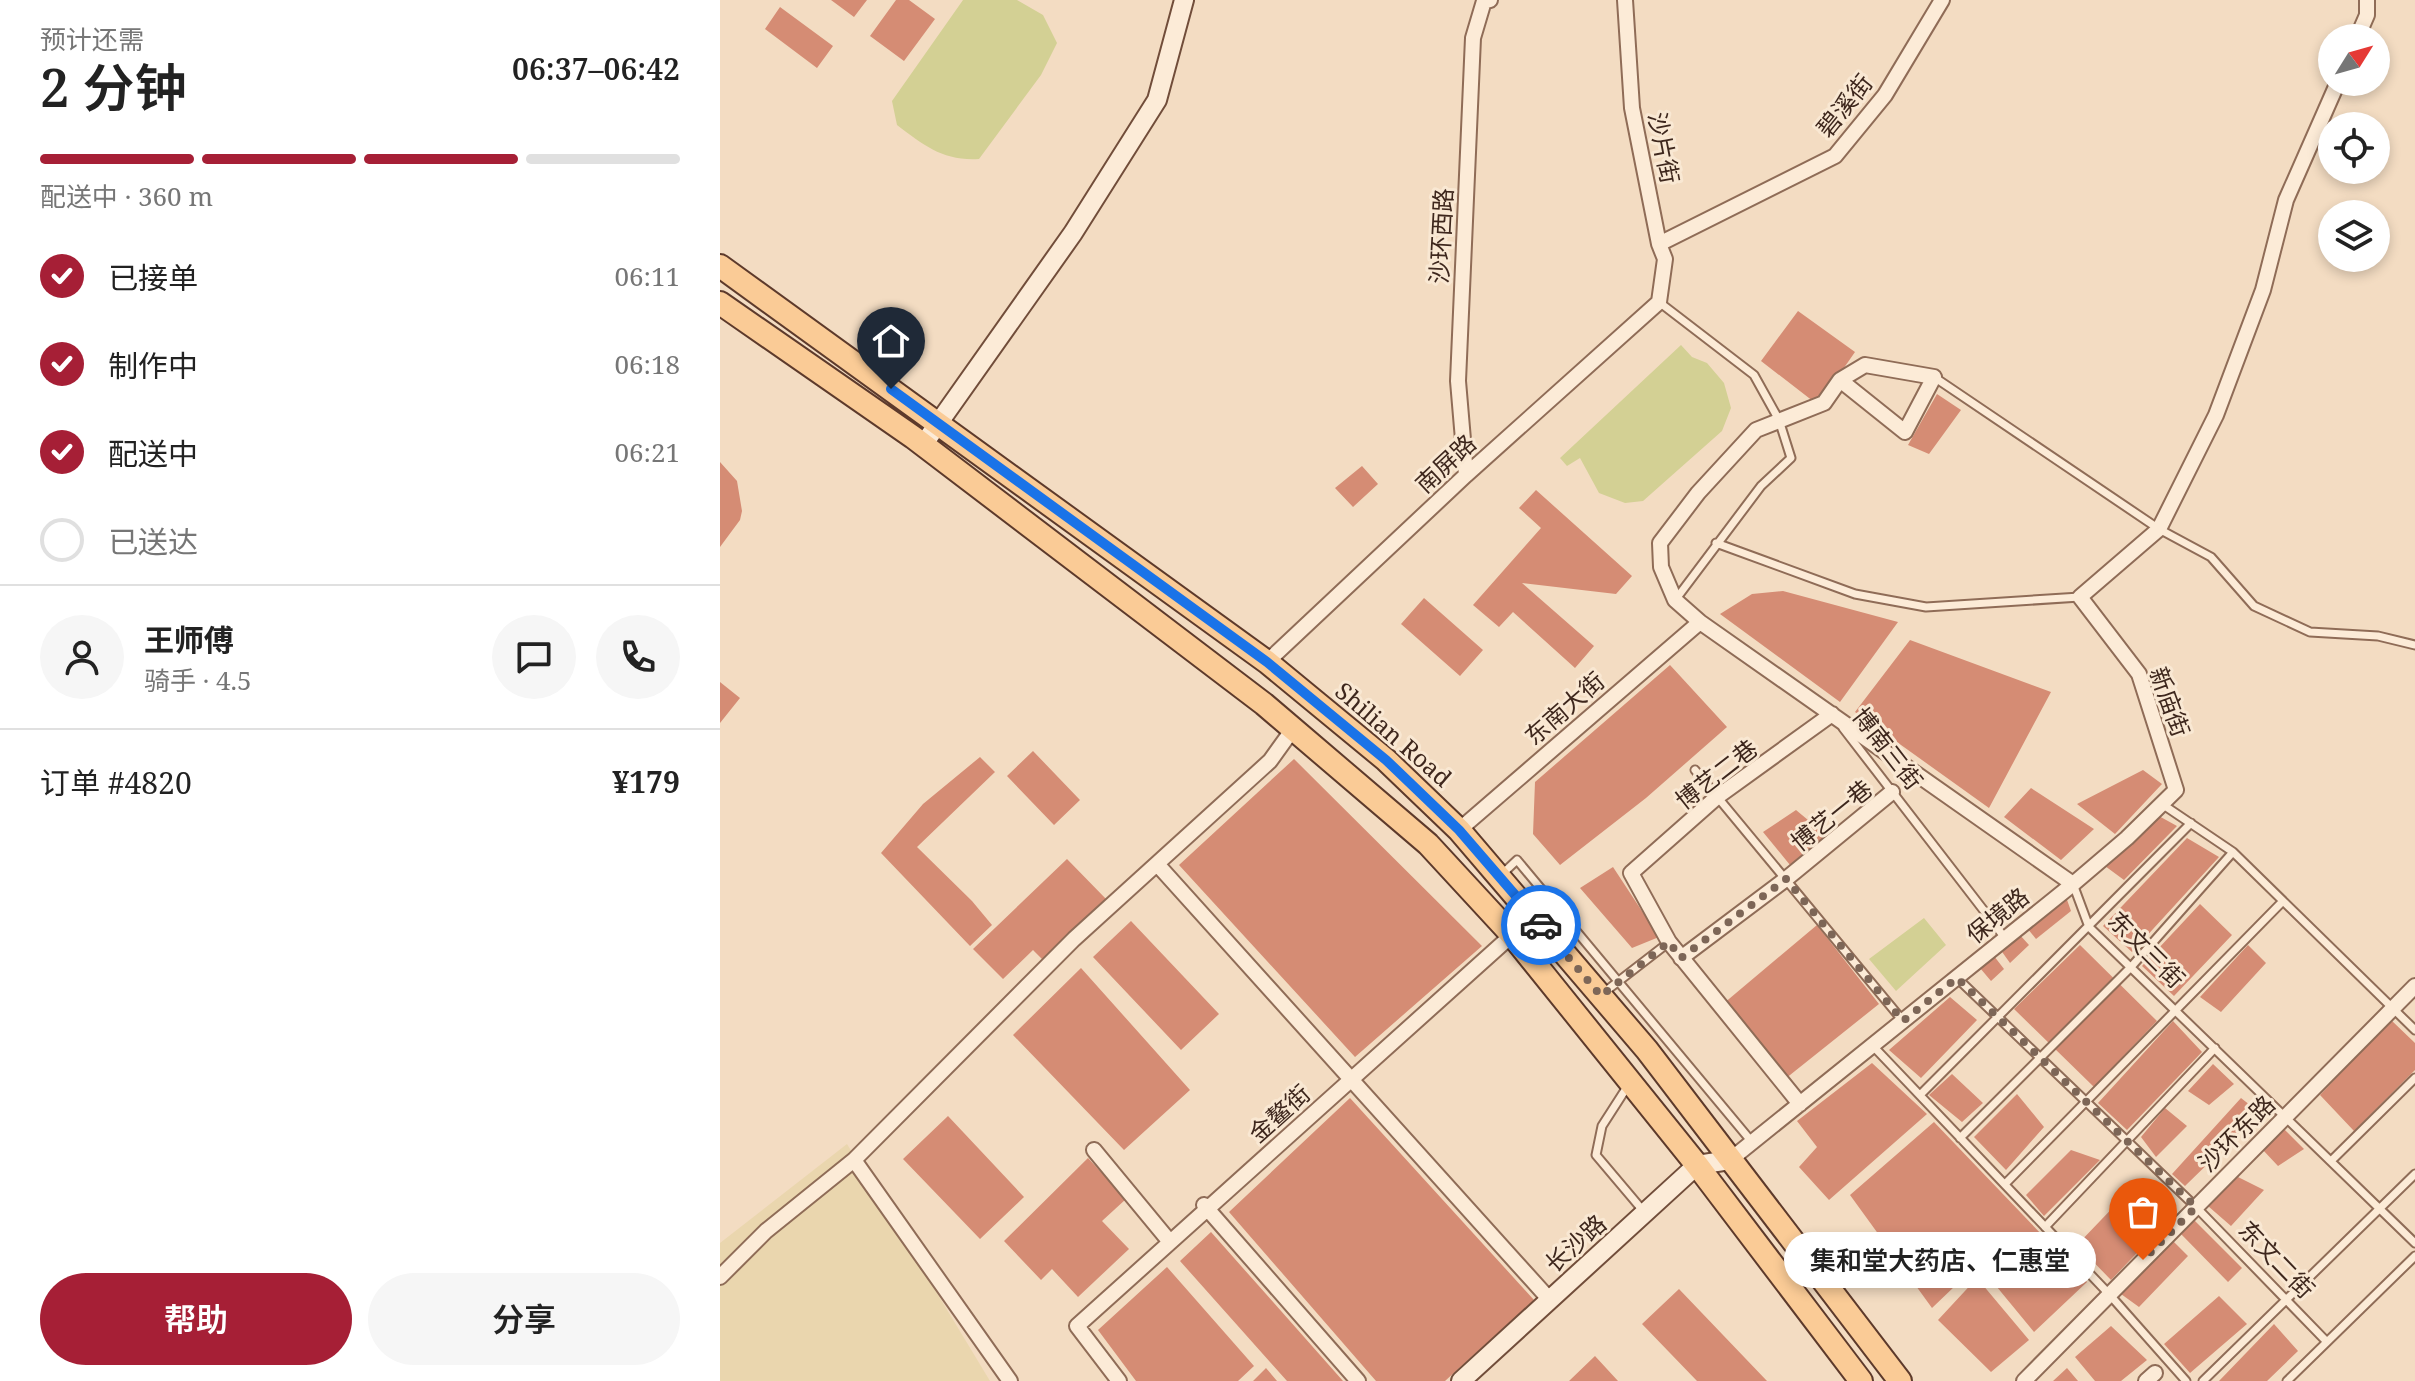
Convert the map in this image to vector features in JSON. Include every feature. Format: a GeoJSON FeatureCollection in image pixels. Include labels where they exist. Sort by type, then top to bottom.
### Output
{"type":"FeatureCollection","features":[{"type":"Feature","properties":{"kind":"main road","name":"Shilian Road"},"geometry":{"type":"LineString","coordinates":[[720,266],[1267,662],[1386,760],[1459,830],[1656,1062],[1900,1381]]}},
{"type":"Feature","properties":{"kind":"main road"},"geometry":{"type":"LineString","coordinates":[[720,303],[923,445],[1264,704],[1428,844],[1512,935],[1631,1082],[1861,1381]]}},
{"type":"Feature","properties":{"kind":"street"},"geometry":{"type":"LineString","coordinates":[[923,445],[1073,233],[1157,100],[1184,0]]}},
{"type":"Feature","properties":{"kind":"street"},"geometry":{"type":"LineString","coordinates":[[1484,1],[1490,0]]}},
{"type":"Feature","properties":{"kind":"street","name":"沙片街"},"geometry":{"type":"LineString","coordinates":[[1625,0],[1632,108],[1659,244],[1665,259],[1659,302]]}},
{"type":"Feature","properties":{"kind":"street","name":"碧溪街"},"geometry":{"type":"LineString","coordinates":[[1659,244],[1835,156],[1885,95],[1942,0]]}},
{"type":"Feature","properties":{"kind":"street"},"geometry":{"type":"LineString","coordinates":[[2363,24],[2367,15],[2367,0]]}},
{"type":"Feature","properties":{"kind":"street","name":"沙环西路"},"geometry":{"type":"LineString","coordinates":[[1466,475],[1458,381],[1473,38],[1484,1]]}},
{"type":"Feature","properties":{"kind":"street"},"geometry":{"type":"LineString","coordinates":[[2080,597],[2159,529],[2216,415],[2263,290],[2286,200],[2332,96]]}},
{"type":"Feature","properties":{"kind":"street","name":"南屏路"},"geometry":{"type":"LineString","coordinates":[[1267,662],[1466,475],[1659,302]]}},
{"type":"Feature","properties":{"kind":"street"},"geometry":{"type":"LineString","coordinates":[[1675,600],[1661,567],[1660,543],[1698,493],[1756,430],[1824,403],[1840,380],[1865,365],[1934,377],[1905,432],[1840,380]]}},
{"type":"Feature","properties":{"kind":"street","name":"新庙街"},"geometry":{"type":"LineString","coordinates":[[2080,597],[2139,674],[2176,790]]}},
{"type":"Feature","properties":{"kind":"street","name":"博南三街"},"geometry":{"type":"LineString","coordinates":[[1675,600],[1700,622],[1832,714]]}},
{"type":"Feature","properties":{"kind":"street","name":"东南大街"},"geometry":{"type":"LineString","coordinates":[[1459,830],[1700,622]]}},
{"type":"Feature","properties":{"kind":"street"},"geometry":{"type":"LineString","coordinates":[[1832,714],[2073,884]]}},
{"type":"Feature","properties":{"kind":"street"},"geometry":{"type":"LineString","coordinates":[[720,1277],[766,1231],[854,1160],[1074,939],[1270,761],[1293,729]]}},
{"type":"Feature","properties":{"kind":"street","name":"保境路"},"geometry":{"type":"LineString","coordinates":[[1730,1160],[2073,884],[2176,790]]}},
{"type":"Feature","properties":{"kind":"street"},"geometry":{"type":"LineString","coordinates":[[1157,864],[1550,1300]]}},
{"type":"Feature","properties":{"kind":"street","name":"金鳌街"},"geometry":{"type":"LineString","coordinates":[[1119,1381],[1077,1326],[1512,935]]}},
{"type":"Feature","properties":{"kind":"street"},"geometry":{"type":"LineString","coordinates":[[1669,942],[1800,1104]]}},
{"type":"Feature","properties":{"kind":"street","name":"沙环东路"},"geometry":{"type":"LineString","coordinates":[[2024,1381],[2415,986]]}},
{"type":"Feature","properties":{"kind":"street"},"geometry":{"type":"LineString","coordinates":[[1094,1150],[1170,1242]]}},
{"type":"Feature","properties":{"kind":"street"},"geometry":{"type":"LineString","coordinates":[[854,1160],[1010,1381]]}},
{"type":"Feature","properties":{"kind":"street"},"geometry":{"type":"LineString","coordinates":[[1697,1165],[1730,1160]]}},
{"type":"Feature","properties":{"kind":"street","name":"长沙路"},"geometry":{"type":"LineString","coordinates":[[1461,1381],[1697,1165]]}},
{"type":"Feature","properties":{"kind":"street"},"geometry":{"type":"LineString","coordinates":[[1204,1205],[1358,1381]]}},
{"type":"Feature","properties":{"kind":"lane"},"geometry":{"type":"LineString","coordinates":[[1659,302],[1754,375],[1779,420],[1791,458],[1761,486],[1675,600]]}},
{"type":"Feature","properties":{"kind":"lane"},"geometry":{"type":"LineString","coordinates":[[1934,377],[2159,529],[2211,557],[2254,606],[2310,632],[2378,636],[2415,645]]}},
{"type":"Feature","properties":{"kind":"lane"},"geometry":{"type":"LineString","coordinates":[[1716,543],[1855,594],[1926,607],[2080,597]]}},
{"type":"Feature","properties":{"kind":"lane","name":"博南三街"},"geometry":{"type":"LineString","coordinates":[[1832,714],[2005,938]]}},
{"type":"Feature","properties":{"kind":"lane","name":"博艺二巷"},"geometry":{"type":"LineString","coordinates":[[1669,942],[1631,873],[1717,797],[1832,714]]}},
{"type":"Feature","properties":{"kind":"lane"},"geometry":{"type":"LineString","coordinates":[[1695,770],[1903,1021]]}},
{"type":"Feature","properties":{"kind":"lane","name":"博艺一巷"},"geometry":{"type":"LineString","coordinates":[[1681,958],[1786,879],[1892,792]]}},
{"type":"Feature","properties":{"kind":"lane"},"geometry":{"type":"LineString","coordinates":[[2162,804],[2233,852],[2415,1030]]}},
{"type":"Feature","properties":{"kind":"lane"},"geometry":{"type":"LineString","coordinates":[[1920,1095],[2191,823]]}},
{"type":"Feature","properties":{"kind":"lane"},"geometry":{"type":"LineString","coordinates":[[1960,1138],[2131,967],[2233,852]]}},
{"type":"Feature","properties":{"kind":"lane"},"geometry":{"type":"LineString","coordinates":[[1500,876],[1517,860],[1752,1142]]}},
{"type":"Feature","properties":{"kind":"lane","name":"东文三街"},"geometry":{"type":"LineString","coordinates":[[2073,884],[2089,927],[2415,1243]]}},
{"type":"Feature","properties":{"kind":"lane"},"geometry":{"type":"LineString","coordinates":[[2005,1184],[2283,901]]}},
{"type":"Feature","properties":{"kind":"lane"},"geometry":{"type":"LineString","coordinates":[[1601,996],[1669,942],[1800,1104]]}},
{"type":"Feature","properties":{"kind":"lane","name":"东文二街"},"geometry":{"type":"LineString","coordinates":[[1957,978],[2196,1207],[2327,1342]]}},
{"type":"Feature","properties":{"kind":"lane"},"geometry":{"type":"LineString","coordinates":[[1872,1045],[2109,1294],[2186,1381]]}},
{"type":"Feature","properties":{"kind":"lane"},"geometry":{"type":"LineString","coordinates":[[2045,1227],[2215,1048]]}},
{"type":"Feature","properties":{"kind":"lane"},"geometry":{"type":"LineString","coordinates":[[2331,1161],[2415,1078]]}},
{"type":"Feature","properties":{"kind":"lane"},"geometry":{"type":"LineString","coordinates":[[1631,1082],[1602,1126],[1596,1155],[1645,1214]]}},
{"type":"Feature","properties":{"kind":"lane"},"geometry":{"type":"LineString","coordinates":[[2203,1381],[2415,1174]]}},
{"type":"Feature","properties":{"kind":"lane"},"geometry":{"type":"LineString","coordinates":[[2287,1381],[2415,1256]]}},
{"type":"Feature","properties":{"kind":"shaded area"},"geometry":{"type":"Polygon","coordinates":[[[963,0],[1017,0],[1043,15],[1057,43],[1041,75],[979,159],[945,155],[917,139],[897,125],[892,101],[963,0]]]}},
{"type":"Feature","properties":{"kind":"shaded area"},"geometry":{"type":"Polygon","coordinates":[[[1681,345],[1692,357],[1707,363],[1724,383],[1731,408],[1722,431],[1643,501],[1625,503],[1599,493],[1580,458],[1567,466],[1560,458],[1681,345]]]}},
{"type":"Feature","properties":{"kind":"shaded area"},"geometry":{"type":"Polygon","coordinates":[[[1924,918],[1946,945],[1896,991],[1869,959],[1924,918]]]}},
{"type":"Feature","properties":{"kind":"shaded area"},"geometry":{"type":"Polygon","coordinates":[[[847,1144],[990,1381],[720,1381],[720,1243],[847,1144]]]}},
{"type":"Feature","properties":{"kind":"building"},"geometry":{"type":"Polygon","coordinates":[[[831,0],[867,0],[854,17],[831,0]]]}},
{"type":"Feature","properties":{"kind":"building"},"geometry":{"type":"Polygon","coordinates":[[[896,0],[909,0],[935,19],[904,61],[870,36],[896,0]]]}},
{"type":"Feature","properties":{"kind":"building"},"geometry":{"type":"Polygon","coordinates":[[[780,7],[833,46],[817,68],[765,29],[780,7]]]}},
{"type":"Feature","properties":{"kind":"building"},"geometry":{"type":"Polygon","coordinates":[[[1798,311],[1855,352],[1818,405],[1761,361],[1798,311]]]}},
{"type":"Feature","properties":{"kind":"building"},"geometry":{"type":"Polygon","coordinates":[[[1937,394],[1961,410],[1929,454],[1908,445],[1937,394]]]}},
{"type":"Feature","properties":{"kind":"building"},"geometry":{"type":"Polygon","coordinates":[[[720,462],[737,481],[742,511],[740,520],[720,547],[720,462]]]}},
{"type":"Feature","properties":{"kind":"building"},"geometry":{"type":"Polygon","coordinates":[[[1362,466],[1378,484],[1353,507],[1335,488],[1362,466]]]}},
{"type":"Feature","properties":{"kind":"building"},"geometry":{"type":"Polygon","coordinates":[[[1536,490],[1632,576],[1616,594],[1522,583],[1594,646],[1575,668],[1513,612],[1499,627],[1473,605],[1541,528],[1519,508],[1536,490]]]}},
{"type":"Feature","properties":{"kind":"building"},"geometry":{"type":"Polygon","coordinates":[[[1783,591],[1898,622],[1840,702],[1720,614],[1752,594],[1783,591]]]}},
{"type":"Feature","properties":{"kind":"building"},"geometry":{"type":"Polygon","coordinates":[[[1424,598],[1483,650],[1460,676],[1401,624],[1424,598]]]}},
{"type":"Feature","properties":{"kind":"building"},"geometry":{"type":"Polygon","coordinates":[[[1910,640],[2051,692],[1989,808],[1855,712],[1910,640]]]}},
{"type":"Feature","properties":{"kind":"building"},"geometry":{"type":"Polygon","coordinates":[[[1670,665],[1727,727],[1646,798],[1560,865],[1533,834],[1535,782],[1670,665]]]}},
{"type":"Feature","properties":{"kind":"building"},"geometry":{"type":"Polygon","coordinates":[[[720,682],[740,698],[720,723],[720,682]]]}},
{"type":"Feature","properties":{"kind":"building"},"geometry":{"type":"Polygon","coordinates":[[[1033,751],[1080,800],[1054,825],[1007,776],[1033,751]]]}},
{"type":"Feature","properties":{"kind":"building"},"geometry":{"type":"Polygon","coordinates":[[[980,757],[995,772],[917,847],[992,925],[970,946],[881,853],[923,804],[980,757]]]}},
{"type":"Feature","properties":{"kind":"building"},"geometry":{"type":"Polygon","coordinates":[[[1294,759],[1482,946],[1355,1057],[1179,865],[1294,759]]]}},
{"type":"Feature","properties":{"kind":"building"},"geometry":{"type":"Polygon","coordinates":[[[2143,770],[2162,784],[2115,834],[2077,804],[2143,770]]]}},
{"type":"Feature","properties":{"kind":"building"},"geometry":{"type":"Polygon","coordinates":[[[2031,788],[2094,829],[2061,860],[2004,817],[2031,788]]]}},
{"type":"Feature","properties":{"kind":"building"},"geometry":{"type":"Polygon","coordinates":[[[1796,810],[1826,835],[1790,865],[1763,832],[1796,810]]]}},
{"type":"Feature","properties":{"kind":"building"},"geometry":{"type":"Polygon","coordinates":[[[2157,815],[2177,826],[2124,880],[2105,866],[2157,815]]]}},
{"type":"Feature","properties":{"kind":"building"},"geometry":{"type":"Polygon","coordinates":[[[2187,838],[2219,857],[2132,952],[2103,926],[2187,838]]]}},
{"type":"Feature","properties":{"kind":"building"},"geometry":{"type":"Polygon","coordinates":[[[1067,859],[1107,900],[1044,961],[1033,950],[1003,979],[973,949],[1067,859]]]}},
{"type":"Feature","properties":{"kind":"building"},"geometry":{"type":"Polygon","coordinates":[[[1613,867],[1659,937],[1632,948],[1580,888],[1613,867]]]}},
{"type":"Feature","properties":{"kind":"building"},"geometry":{"type":"Polygon","coordinates":[[[2066,897],[2071,911],[2036,939],[2027,928],[2066,897]]]}},
{"type":"Feature","properties":{"kind":"building"},"geometry":{"type":"Polygon","coordinates":[[[2200,904],[2232,935],[2174,996],[2142,966],[2200,904]]]}},
{"type":"Feature","properties":{"kind":"building"},"geometry":{"type":"Polygon","coordinates":[[[1131,921],[1219,1014],[1181,1050],[1093,957],[1131,921]]]}},
{"type":"Feature","properties":{"kind":"building"},"geometry":{"type":"Polygon","coordinates":[[[1817,925],[1879,1004],[1785,1079],[1723,1004],[1817,925]]]}},
{"type":"Feature","properties":{"kind":"building"},"geometry":{"type":"Polygon","coordinates":[[[2019,934],[2029,945],[2010,963],[2000,949],[2019,934]]]}},
{"type":"Feature","properties":{"kind":"building"},"geometry":{"type":"Polygon","coordinates":[[[2080,945],[2157,1021],[2094,1087],[2014,1009],[2080,945]]]}},
{"type":"Feature","properties":{"kind":"building"},"geometry":{"type":"Polygon","coordinates":[[[2248,945],[2266,963],[2221,1012],[2200,997],[2248,945]]]}},
{"type":"Feature","properties":{"kind":"building"},"geometry":{"type":"Polygon","coordinates":[[[1994,956],[2004,969],[1991,981],[1980,968],[1994,956]]]}},
{"type":"Feature","properties":{"kind":"building"},"geometry":{"type":"Polygon","coordinates":[[[1081,968],[1190,1090],[1124,1150],[1013,1035],[1081,968]]]}},
{"type":"Feature","properties":{"kind":"building"},"geometry":{"type":"Polygon","coordinates":[[[1950,997],[1977,1020],[1921,1078],[1889,1050],[1950,997]]]}},
{"type":"Feature","properties":{"kind":"building"},"geometry":{"type":"Polygon","coordinates":[[[2391,1020],[2415,1043],[2415,1070],[2354,1131],[2320,1095],[2391,1020]]]}},
{"type":"Feature","properties":{"kind":"building"},"geometry":{"type":"Polygon","coordinates":[[[2173,1021],[2202,1052],[2127,1130],[2098,1103],[2173,1021]]]}},
{"type":"Feature","properties":{"kind":"building"},"geometry":{"type":"Polygon","coordinates":[[[1872,1063],[1927,1114],[1829,1200],[1799,1167],[1817,1147],[1797,1121],[1872,1063]]]}},
{"type":"Feature","properties":{"kind":"building"},"geometry":{"type":"Polygon","coordinates":[[[2213,1064],[2234,1084],[2209,1105],[2188,1091],[2213,1064]]]}},
{"type":"Feature","properties":{"kind":"building"},"geometry":{"type":"Polygon","coordinates":[[[1952,1074],[1983,1103],[1962,1122],[1929,1095],[1952,1074]]]}},
{"type":"Feature","properties":{"kind":"building"},"geometry":{"type":"Polygon","coordinates":[[[2017,1094],[2044,1127],[2006,1170],[1974,1137],[2017,1094]]]}},
{"type":"Feature","properties":{"kind":"building"},"geometry":{"type":"Polygon","coordinates":[[[1350,1098],[1534,1300],[1445,1381],[1376,1381],[1229,1212],[1350,1098]]]}},
{"type":"Feature","properties":{"kind":"building"},"geometry":{"type":"Polygon","coordinates":[[[2241,1098],[2260,1113],[2185,1186],[2172,1174],[2241,1098]]]}},
{"type":"Feature","properties":{"kind":"building"},"geometry":{"type":"Polygon","coordinates":[[[2165,1108],[2187,1126],[2156,1157],[2141,1137],[2165,1108]]]}},
{"type":"Feature","properties":{"kind":"building"},"geometry":{"type":"Polygon","coordinates":[[[948,1116],[1024,1197],[980,1239],[903,1159],[948,1116]]]}},
{"type":"Feature","properties":{"kind":"building"},"geometry":{"type":"Polygon","coordinates":[[[1934,1122],[2087,1282],[2034,1332],[1978,1264],[1932,1308],[1850,1195],[1934,1122]]]}},
{"type":"Feature","properties":{"kind":"building"},"geometry":{"type":"Polygon","coordinates":[[[2282,1127],[2304,1149],[2278,1166],[2262,1149],[2282,1127]]]}},
{"type":"Feature","properties":{"kind":"building"},"geometry":{"type":"Polygon","coordinates":[[[2071,1150],[2100,1160],[2044,1216],[2026,1195],[2071,1150]]]}},
{"type":"Feature","properties":{"kind":"building"},"geometry":{"type":"Polygon","coordinates":[[[1088,1158],[1126,1199],[1102,1221],[1129,1249],[1078,1297],[1052,1269],[1041,1280],[1004,1241],[1088,1158]]]}},
{"type":"Feature","properties":{"kind":"building"},"geometry":{"type":"Polygon","coordinates":[[[2238,1177],[2264,1190],[2231,1226],[2208,1206],[2238,1177]]]}},
{"type":"Feature","properties":{"kind":"building"},"geometry":{"type":"Polygon","coordinates":[[[2124,1196],[2160,1229],[2111,1280],[2077,1245],[2124,1196]]]}},
{"type":"Feature","properties":{"kind":"building"},"geometry":{"type":"Polygon","coordinates":[[[2193,1219],[2242,1268],[2228,1282],[2181,1234],[2193,1219]]]}},
{"type":"Feature","properties":{"kind":"building"},"geometry":{"type":"Polygon","coordinates":[[[1211,1232],[1343,1381],[1287,1381],[1180,1261],[1211,1232]]]}},
{"type":"Feature","properties":{"kind":"building"},"geometry":{"type":"Polygon","coordinates":[[[2173,1241],[2188,1256],[2139,1307],[2121,1294],[2173,1241]]]}},
{"type":"Feature","properties":{"kind":"building"},"geometry":{"type":"Polygon","coordinates":[[[1167,1267],[1254,1366],[1238,1381],[1136,1381],[1098,1330],[1167,1267]]]}},
{"type":"Feature","properties":{"kind":"building"},"geometry":{"type":"Polygon","coordinates":[[[1977,1278],[2029,1340],[1991,1372],[1938,1320],[1977,1278]]]}},
{"type":"Feature","properties":{"kind":"building"},"geometry":{"type":"Polygon","coordinates":[[[1679,1289],[1767,1381],[1697,1381],[1642,1324],[1679,1289]]]}},
{"type":"Feature","properties":{"kind":"building"},"geometry":{"type":"Polygon","coordinates":[[[2219,1296],[2247,1324],[2190,1373],[2164,1344],[2219,1296]]]}},
{"type":"Feature","properties":{"kind":"building"},"geometry":{"type":"Polygon","coordinates":[[[2274,1324],[2298,1351],[2267,1381],[2219,1381],[2274,1324]]]}},
{"type":"Feature","properties":{"kind":"building"},"geometry":{"type":"Polygon","coordinates":[[[2111,1326],[2147,1360],[2121,1381],[2095,1381],[2075,1357],[2111,1326]]]}},
{"type":"Feature","properties":{"kind":"building"},"geometry":{"type":"Polygon","coordinates":[[[1595,1356],[1618,1381],[1569,1381],[1595,1356]]]}},
{"type":"Feature","properties":{"kind":"building"},"geometry":{"type":"Polygon","coordinates":[[[1266,1368],[1277,1381],[1253,1381],[1266,1368]]]}},
{"type":"Feature","properties":{"kind":"building"},"geometry":{"type":"Polygon","coordinates":[[[2067,1368],[2078,1381],[2053,1381],[2067,1368]]]}},
{"type":"Feature","properties":{"kind":"way so far"},"geometry":{"type":"LineString","coordinates":[[1541,925],[1601,996],[1669,942],[1681,958],[1786,879],[1903,1021],[1957,978],[2196,1207],[2143,1260]]}},
{"type":"Feature","properties":{"kind":"place","name":"集和堂大药店、仁惠堂"},"geometry":{"type":"Point","coordinates":[2143,1260]}},
{"type":"Feature","properties":{"kind":"route"},"geometry":{"type":"LineString","coordinates":[[891,389],[1267,662],[1386,760],[1459,830],[1541,925]]}}]}
